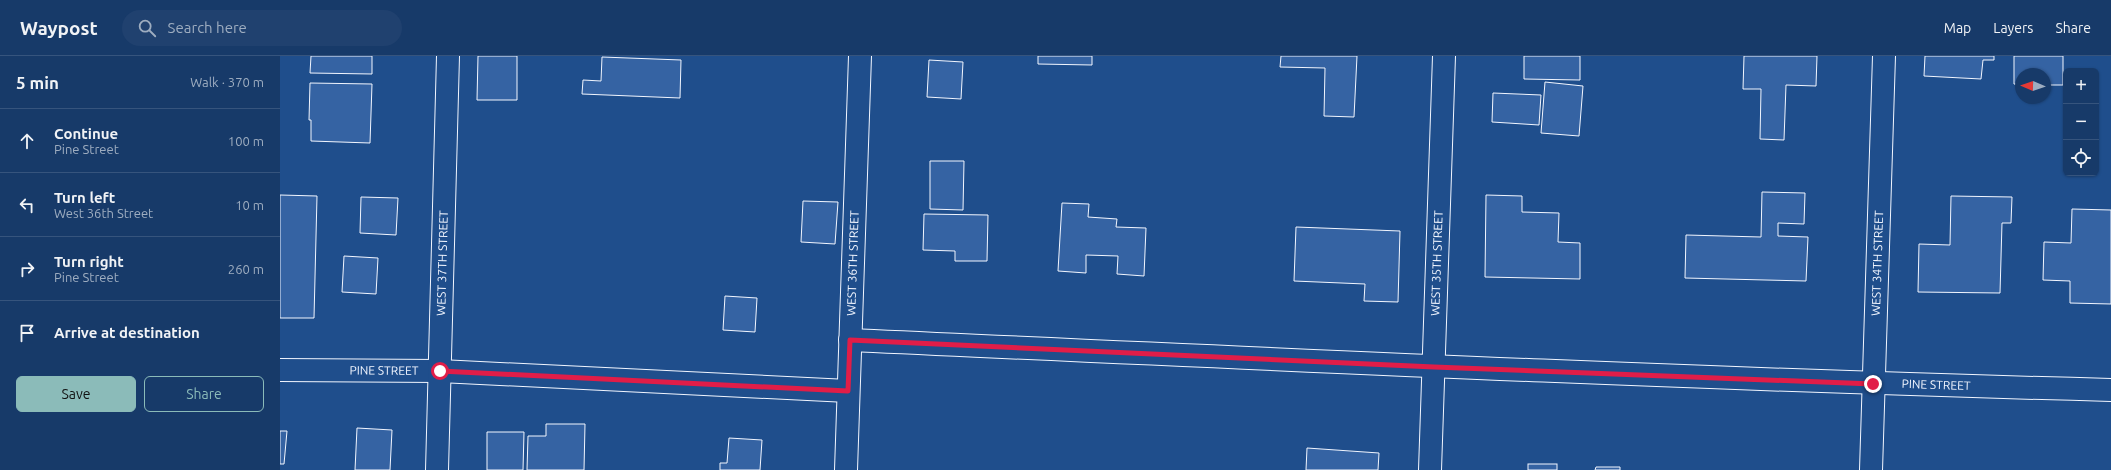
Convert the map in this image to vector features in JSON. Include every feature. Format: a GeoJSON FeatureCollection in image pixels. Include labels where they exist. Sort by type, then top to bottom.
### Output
{"type":"FeatureCollection","features":[{"type":"Feature","properties":{"kind":"street","name":"WEST 37TH STREET"},"geometry":{"type":"LineString","coordinates":[[437,470],[448,56]]}},
{"type":"Feature","properties":{"kind":"street","name":"WEST 36TH STREET"},"geometry":{"type":"LineString","coordinates":[[846,470],[860,56]]}},
{"type":"Feature","properties":{"kind":"street","name":"WEST 35TH STREET"},"geometry":{"type":"LineString","coordinates":[[1430,470],[1444,56]]}},
{"type":"Feature","properties":{"kind":"street","name":"WEST 34TH STREET"},"geometry":{"type":"LineString","coordinates":[[1871,470],[1884,56]]}},
{"type":"Feature","properties":{"kind":"street","name":"PINE STREET"},"geometry":{"type":"LineString","coordinates":[[850,340],[1434,367],[1873,384],[2111,390]]}},
{"type":"Feature","properties":{"kind":"street","name":"PINE STREET"},"geometry":{"type":"LineString","coordinates":[[280,370],[440,371],[848,391]]}},
{"type":"Feature","properties":{"kind":"building"},"geometry":{"type":"Polygon","coordinates":[[[311,56],[372,56],[372,74],[310,73],[311,56]]]}},
{"type":"Feature","properties":{"kind":"building"},"geometry":{"type":"Polygon","coordinates":[[[478,56],[517,56],[517,100],[477,100],[478,56]]]}},
{"type":"Feature","properties":{"kind":"building"},"geometry":{"type":"Polygon","coordinates":[[[1038,56],[1092,56],[1092,65],[1038,64],[1038,56]]]}},
{"type":"Feature","properties":{"kind":"building"},"geometry":{"type":"Polygon","coordinates":[[[1281,56],[1357,56],[1354,117],[1324,116],[1325,68],[1280,67],[1281,56]]]}},
{"type":"Feature","properties":{"kind":"building"},"geometry":{"type":"Polygon","coordinates":[[[1524,56],[1580,56],[1580,80],[1524,79],[1524,56]]]}},
{"type":"Feature","properties":{"kind":"building"},"geometry":{"type":"Polygon","coordinates":[[[1744,56],[1817,56],[1816,86],[1786,85],[1784,140],[1760,139],[1761,89],[1743,89],[1744,56]]]}},
{"type":"Feature","properties":{"kind":"building"},"geometry":{"type":"Polygon","coordinates":[[[1925,56],[1994,56],[1994,60],[1983,60],[1981,79],[1924,76],[1925,56]]]}},
{"type":"Feature","properties":{"kind":"building"},"geometry":{"type":"Polygon","coordinates":[[[2014,56],[2063,56],[2063,85],[2051,85],[2051,68],[2015,68],[2014,84],[2014,56]]]}},
{"type":"Feature","properties":{"kind":"building"},"geometry":{"type":"Polygon","coordinates":[[[602,57],[681,60],[680,98],[582,94],[583,80],[601,81],[602,57]]]}},
{"type":"Feature","properties":{"kind":"building"},"geometry":{"type":"Polygon","coordinates":[[[929,60],[963,62],[961,99],[927,97],[929,60]]]}},
{"type":"Feature","properties":{"kind":"building"},"geometry":{"type":"Polygon","coordinates":[[[1545,82],[1583,86],[1579,136],[1541,133],[1545,82]]]}},
{"type":"Feature","properties":{"kind":"building"},"geometry":{"type":"Polygon","coordinates":[[[310,83],[372,84],[370,143],[311,141],[311,120],[309,120],[310,83]]]}},
{"type":"Feature","properties":{"kind":"building"},"geometry":{"type":"Polygon","coordinates":[[[1493,93],[1541,95],[1539,125],[1492,122],[1493,93]]]}},
{"type":"Feature","properties":{"kind":"building"},"geometry":{"type":"Polygon","coordinates":[[[930,161],[964,161],[963,210],[930,209],[930,161]]]}},
{"type":"Feature","properties":{"kind":"building"},"geometry":{"type":"Polygon","coordinates":[[[1762,192],[1805,193],[1804,224],[1778,223],[1778,236],[1808,237],[1806,281],[1685,278],[1686,235],[1761,237],[1762,192]]]}},
{"type":"Feature","properties":{"kind":"building"},"geometry":{"type":"Polygon","coordinates":[[[280,195],[317,196],[314,318],[280,318],[280,195]]]}},
{"type":"Feature","properties":{"kind":"building"},"geometry":{"type":"Polygon","coordinates":[[[1486,195],[1522,196],[1522,212],[1559,213],[1558,242],[1580,243],[1580,279],[1485,277],[1486,195]]]}},
{"type":"Feature","properties":{"kind":"building"},"geometry":{"type":"Polygon","coordinates":[[[1951,196],[2012,197],[2011,223],[2002,223],[2000,293],[1918,292],[1919,244],[1950,245],[1951,196]]]}},
{"type":"Feature","properties":{"kind":"building"},"geometry":{"type":"Polygon","coordinates":[[[361,197],[398,198],[396,235],[360,233],[361,197]]]}},
{"type":"Feature","properties":{"kind":"building"},"geometry":{"type":"Polygon","coordinates":[[[803,201],[838,202],[835,244],[801,242],[803,201]]]}},
{"type":"Feature","properties":{"kind":"building"},"geometry":{"type":"Polygon","coordinates":[[[1062,203],[1089,204],[1088,217],[1117,219],[1116,227],[1146,228],[1144,276],[1117,274],[1118,256],[1086,255],[1086,273],[1058,271],[1062,203]]]}},
{"type":"Feature","properties":{"kind":"building"},"geometry":{"type":"Polygon","coordinates":[[[2072,209],[2111,210],[2111,304],[2070,303],[2070,281],[2043,280],[2044,242],[2071,243],[2072,209]]]}},
{"type":"Feature","properties":{"kind":"building"},"geometry":{"type":"Polygon","coordinates":[[[924,214],[988,215],[987,261],[955,261],[955,251],[923,250],[924,214]]]}},
{"type":"Feature","properties":{"kind":"building"},"geometry":{"type":"Polygon","coordinates":[[[1296,227],[1400,231],[1398,302],[1364,301],[1365,284],[1294,281],[1296,227]]]}},
{"type":"Feature","properties":{"kind":"building"},"geometry":{"type":"Polygon","coordinates":[[[344,256],[378,258],[376,294],[342,292],[344,256]]]}},
{"type":"Feature","properties":{"kind":"building"},"geometry":{"type":"Polygon","coordinates":[[[725,296],[757,298],[755,332],[723,330],[725,296]]]}},
{"type":"Feature","properties":{"kind":"building"},"geometry":{"type":"Polygon","coordinates":[[[546,424],[585,424],[584,470],[527,470],[528,436],[546,436],[546,424]]]}},
{"type":"Feature","properties":{"kind":"building"},"geometry":{"type":"Polygon","coordinates":[[[357,428],[392,430],[390,470],[355,470],[357,428]]]}},
{"type":"Feature","properties":{"kind":"building"},"geometry":{"type":"Polygon","coordinates":[[[280,431],[287,431],[284,464],[280,464],[280,431]]]}},
{"type":"Feature","properties":{"kind":"building"},"geometry":{"type":"Polygon","coordinates":[[[487,432],[524,432],[523,470],[487,470],[487,432]]]}},
{"type":"Feature","properties":{"kind":"building"},"geometry":{"type":"Polygon","coordinates":[[[729,438],[762,440],[760,470],[720,470],[720,463],[727,463],[729,438]]]}},
{"type":"Feature","properties":{"kind":"building"},"geometry":{"type":"Polygon","coordinates":[[[1307,448],[1379,453],[1378,470],[1306,470],[1307,448]]]}},
{"type":"Feature","properties":{"kind":"building"},"geometry":{"type":"Polygon","coordinates":[[[1528,464],[1557,464],[1557,470],[1528,470],[1528,464]]]}},
{"type":"Feature","properties":{"kind":"building"},"geometry":{"type":"Polygon","coordinates":[[[1596,467],[1620,467],[1620,470],[1595,470],[1596,467]]]}},
{"type":"Feature","properties":{"kind":"route"},"geometry":{"type":"LineString","coordinates":[[440,371],[848,391],[850,340],[1434,367],[1873,384]]}}]}
